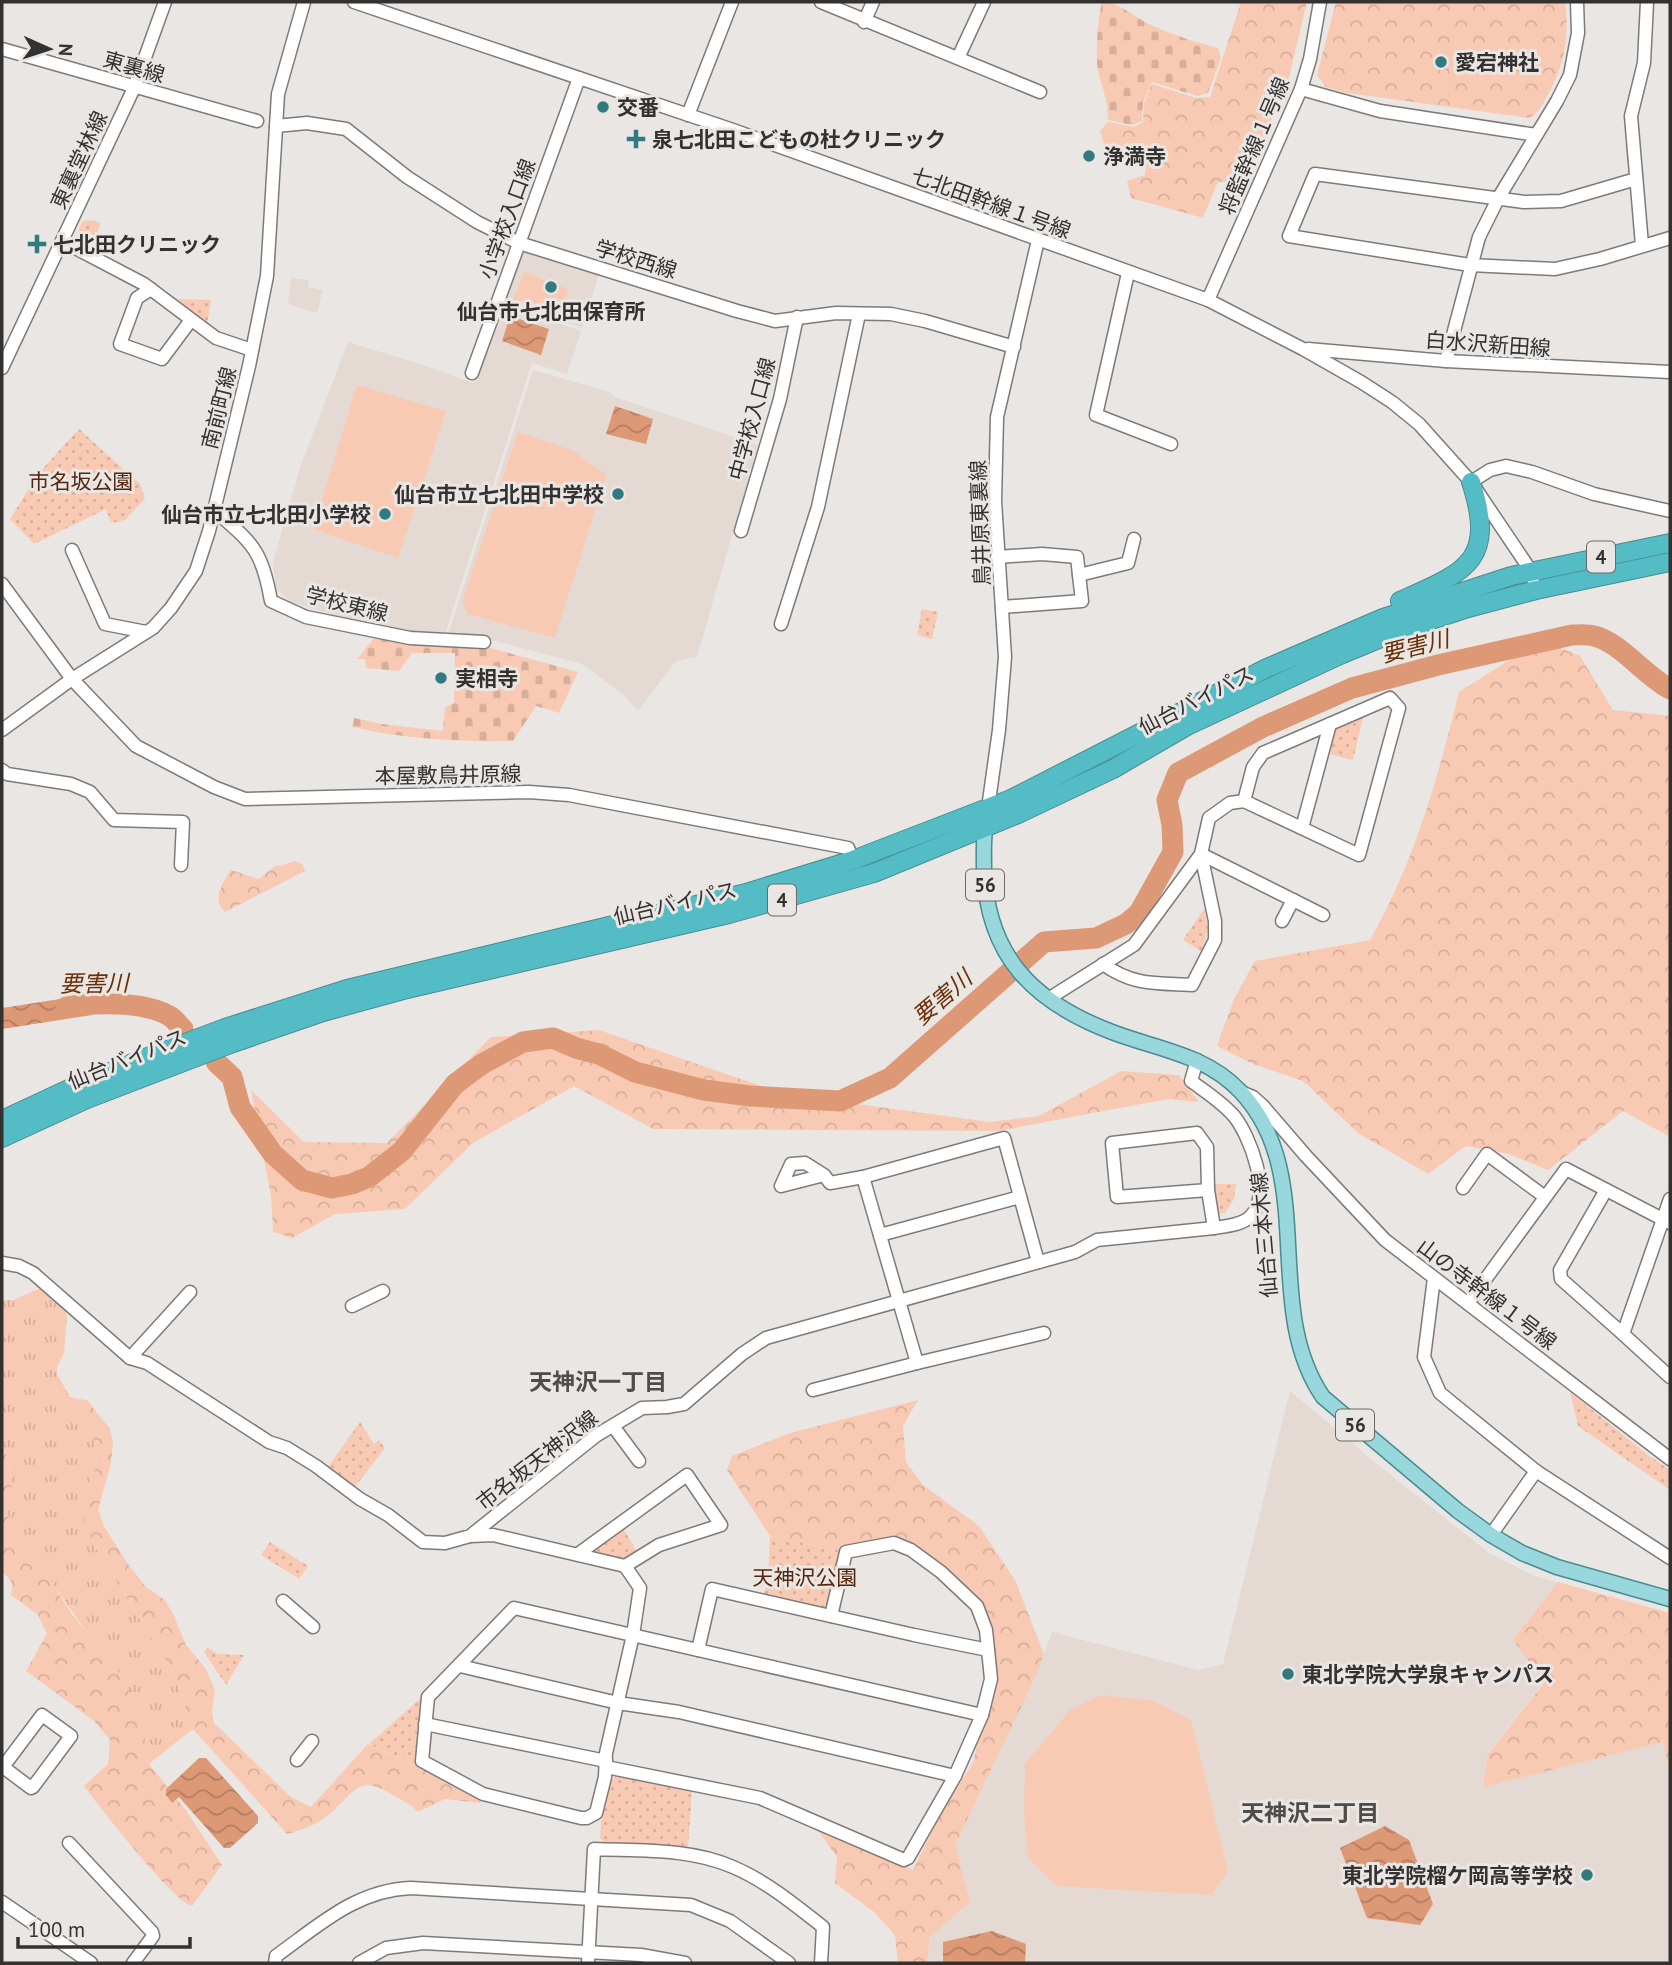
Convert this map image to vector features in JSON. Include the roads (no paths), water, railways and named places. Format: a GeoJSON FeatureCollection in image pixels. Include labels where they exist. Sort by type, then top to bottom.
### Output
{"type":"FeatureCollection","features":[{"type":"Feature","properties":{"kind":"highway"},"geometry":{"type":"LineString","coordinates":[[1383,618],[1401,600],[1449,579],[1472,558],[1478,543],[1480,520],[1471,482]]}},
{"type":"Feature","properties":{"kind":"highway","name":"4"},"geometry":{"type":"LineString","coordinates":[[1531,571],[1670,543]]}},
{"type":"Feature","properties":{"kind":"highway","name":"4"},"geometry":{"type":"LineString","coordinates":[[1536,590],[1670,562]]}},
{"type":"Feature","properties":{"kind":"highway","name":"仙台バイパス"},"geometry":{"type":"LineString","coordinates":[[2,1120],[145,1058],[225,1028],[347,989],[747,893],[853,860],[988,808],[1076,767],[1267,668],[1383,618],[1531,571]]}},
{"type":"Feature","properties":{"kind":"highway","name":"仙台バイパス"},"geometry":{"type":"LineString","coordinates":[[2,1138],[86,1098],[323,1012],[403,990],[729,914],[874,873],[984,829],[1112,769],[1186,726],[1340,655],[1398,631],[1468,608],[1536,590]]}},
{"type":"Feature","properties":{"kind":"main road","name":"仙台三本木線"},"geometry":{"type":"LineString","coordinates":[[988,808],[984,829],[984,879],[988,905],[1007,958],[1028,982],[1048,999],[1084,1021],[1198,1060],[1219,1072],[1241,1091],[1259,1116],[1273,1142],[1282,1183],[1294,1319],[1300,1350],[1312,1381],[1336,1409],[1458,1511],[1522,1553],[1557,1567],[1670,1599]]}},
{"type":"Feature","properties":{"kind":"street","name":"東裏堂林線"},"geometry":{"type":"LineString","coordinates":[[2,368],[134,88],[165,2]]}},
{"type":"Feature","properties":{"kind":"street","name":"南前町線"},"geometry":{"type":"LineString","coordinates":[[2,730],[72,679],[146,632],[171,608],[196,571],[214,510],[253,350],[267,276],[278,94],[304,2]]}},
{"type":"Feature","properties":{"kind":"street","name":"七北田幹線１号線"},"geometry":{"type":"LineString","coordinates":[[354,2],[688,115],[1208,300],[1361,382],[1419,424],[1471,482],[1531,571],[1536,590]]}},
{"type":"Feature","properties":{"kind":"street"},"geometry":{"type":"LineString","coordinates":[[688,115],[732,2]]}},
{"type":"Feature","properties":{"kind":"street"},"geometry":{"type":"LineString","coordinates":[[821,2],[864,22],[1040,92]]}},
{"type":"Feature","properties":{"kind":"street"},"geometry":{"type":"LineString","coordinates":[[864,22],[873,2]]}},
{"type":"Feature","properties":{"kind":"street"},"geometry":{"type":"LineString","coordinates":[[958,58],[984,2]]}},
{"type":"Feature","properties":{"kind":"street","name":"将監幹線１号線"},"geometry":{"type":"LineString","coordinates":[[1208,300],[1301,89],[1310,59],[1320,2]]}},
{"type":"Feature","properties":{"kind":"street"},"geometry":{"type":"LineString","coordinates":[[1446,361],[1479,237],[1499,197],[1570,75],[1578,33],[1577,2]]}},
{"type":"Feature","properties":{"kind":"street"},"geometry":{"type":"LineString","coordinates":[[1642,245],[1631,116],[1644,63],[1647,2]]}},
{"type":"Feature","properties":{"kind":"street","name":"東裏線"},"geometry":{"type":"LineString","coordinates":[[3,51],[257,121]]}},
{"type":"Feature","properties":{"kind":"street","name":"小学校入口線"},"geometry":{"type":"LineString","coordinates":[[472,373],[579,78]]}},
{"type":"Feature","properties":{"kind":"street"},"geometry":{"type":"LineString","coordinates":[[1301,89],[1380,111],[1536,135]]}},
{"type":"Feature","properties":{"kind":"street","name":"学校西線"},"geometry":{"type":"LineString","coordinates":[[276,126],[307,123],[346,129],[407,177],[477,222],[519,243],[737,311],[775,321],[836,313],[891,314],[1014,347]]}},
{"type":"Feature","properties":{"kind":"street"},"geometry":{"type":"LineString","coordinates":[[1636,179],[1561,201],[1524,202],[1315,174],[1289,236],[1470,265],[1555,269],[1670,238]]}},
{"type":"Feature","properties":{"kind":"street","name":"鳥井原東裏線"},"geometry":{"type":"LineString","coordinates":[[988,808],[1004,687],[1005,657],[995,501],[997,417],[1038,240]]}},
{"type":"Feature","properties":{"kind":"street"},"geometry":{"type":"LineString","coordinates":[[62,241],[150,289],[216,338],[253,350]]}},
{"type":"Feature","properties":{"kind":"street"},"geometry":{"type":"LineString","coordinates":[[1128,273],[1096,415],[1171,444]]}},
{"type":"Feature","properties":{"kind":"street"},"geometry":{"type":"LineString","coordinates":[[150,289],[137,299],[120,344],[162,359],[191,320]]}},
{"type":"Feature","properties":{"kind":"street"},"geometry":{"type":"LineString","coordinates":[[781,624],[818,507],[859,314]]}},
{"type":"Feature","properties":{"kind":"street","name":"中学校入口線"},"geometry":{"type":"LineString","coordinates":[[741,531],[780,399],[797,317]]}},
{"type":"Feature","properties":{"kind":"street","name":"白水沢新田線"},"geometry":{"type":"LineString","coordinates":[[1303,349],[1446,361],[1670,372]]}},
{"type":"Feature","properties":{"kind":"street"},"geometry":{"type":"LineString","coordinates":[[1471,482],[1490,470],[1506,466],[1532,472],[1594,494],[1670,512]]}},
{"type":"Feature","properties":{"kind":"street","name":"学校東線"},"geometry":{"type":"LineString","coordinates":[[214,510],[247,539],[262,559],[271,601],[306,617],[410,638],[484,642]]}},
{"type":"Feature","properties":{"kind":"street"},"geometry":{"type":"LineString","coordinates":[[1079,575],[1128,563],[1135,539]]}},
{"type":"Feature","properties":{"kind":"street"},"geometry":{"type":"LineString","coordinates":[[72,551],[105,624],[146,632]]}},
{"type":"Feature","properties":{"kind":"street"},"geometry":{"type":"LineString","coordinates":[[998,557],[1042,554],[1077,557],[1082,601],[1002,607]]}},
{"type":"Feature","properties":{"kind":"street"},"geometry":{"type":"LineString","coordinates":[[2,584],[72,679]]}},
{"type":"Feature","properties":{"kind":"street","name":"本屋敷鳥井原線"},"geometry":{"type":"LineString","coordinates":[[72,679],[136,746],[214,787],[245,799],[529,792],[569,795],[848,848],[853,860]]}},
{"type":"Feature","properties":{"kind":"street"},"geometry":{"type":"LineString","coordinates":[[1048,999],[1134,945],[1201,854],[1209,818],[1230,803],[1244,802],[1359,855],[1399,708],[1390,698],[1264,754],[1253,767],[1244,802]]}},
{"type":"Feature","properties":{"kind":"street"},"geometry":{"type":"LineString","coordinates":[[1301,828],[1330,724]]}},
{"type":"Feature","properties":{"kind":"street"},"geometry":{"type":"LineString","coordinates":[[2,770],[7,774],[71,784],[90,792],[114,820],[183,822],[181,865]]}},
{"type":"Feature","properties":{"kind":"street"},"geometry":{"type":"LineString","coordinates":[[1201,854],[1323,915]]}},
{"type":"Feature","properties":{"kind":"street"},"geometry":{"type":"LineString","coordinates":[[1103,964],[1118,975],[1139,982],[1192,985],[1215,940],[1215,921],[1201,854]]}},
{"type":"Feature","properties":{"kind":"street"},"geometry":{"type":"LineString","coordinates":[[1282,921],[1293,900]]}},
{"type":"Feature","properties":{"kind":"street","name":"市名坂天神沢線"},"geometry":{"type":"LineString","coordinates":[[2,1263],[19,1266],[33,1273],[130,1358],[147,1363],[269,1442],[287,1448],[316,1466],[423,1542],[445,1543],[470,1536],[597,1435],[642,1408],[684,1404],[742,1354],[766,1338],[1076,1252],[1097,1240],[1214,1228],[1249,1219],[1256,1210],[1259,1197],[1259,1177],[1253,1152],[1244,1130],[1234,1116],[1223,1104],[1191,1081],[1198,1060]]}},
{"type":"Feature","properties":{"kind":"street","name":"山の寺幹線１号線"},"geometry":{"type":"LineString","coordinates":[[1241,1091],[1263,1106],[1385,1240],[1670,1459]]}},
{"type":"Feature","properties":{"kind":"street"},"geometry":{"type":"LineString","coordinates":[[1208,1190],[1116,1197],[1112,1143],[1198,1133],[1207,1147],[1208,1190],[1214,1228]]}},
{"type":"Feature","properties":{"kind":"street"},"geometry":{"type":"LineString","coordinates":[[824,1175],[830,1183],[863,1177],[1004,1138],[1038,1262]]}},
{"type":"Feature","properties":{"kind":"street"},"geometry":{"type":"LineString","coordinates":[[1273,1142],[1295,1144]]}},
{"type":"Feature","properties":{"kind":"street"},"geometry":{"type":"LineString","coordinates":[[1463,1188],[1488,1154],[1545,1197]]}},
{"type":"Feature","properties":{"kind":"street"},"geometry":{"type":"LineString","coordinates":[[1468,1303],[1566,1169],[1667,1221]]}},
{"type":"Feature","properties":{"kind":"street"},"geometry":{"type":"LineString","coordinates":[[863,1177],[917,1363]]}},
{"type":"Feature","properties":{"kind":"street"},"geometry":{"type":"LineString","coordinates":[[1606,1190],[1560,1270],[1561,1279],[1670,1377]]}},
{"type":"Feature","properties":{"kind":"street"},"geometry":{"type":"LineString","coordinates":[[880,1235],[1020,1197]]}},
{"type":"Feature","properties":{"kind":"street"},"geometry":{"type":"LineString","coordinates":[[1623,1334],[1667,1221],[1670,1199]]}},
{"type":"Feature","properties":{"kind":"street"},"geometry":{"type":"LineString","coordinates":[[1434,1279],[1424,1357],[1440,1393],[1536,1471],[1670,1558]]}},
{"type":"Feature","properties":{"kind":"street"},"geometry":{"type":"LineString","coordinates":[[352,1306],[383,1290]]}},
{"type":"Feature","properties":{"kind":"street"},"geometry":{"type":"LineString","coordinates":[[130,1358],[190,1292]]}},
{"type":"Feature","properties":{"kind":"street"},"geometry":{"type":"LineString","coordinates":[[813,1390],[1044,1333]]}},
{"type":"Feature","properties":{"kind":"street"},"geometry":{"type":"LineString","coordinates":[[613,1426],[639,1461]]}},
{"type":"Feature","properties":{"kind":"street"},"geometry":{"type":"LineString","coordinates":[[1491,1535],[1536,1471]]}},
{"type":"Feature","properties":{"kind":"street"},"geometry":{"type":"LineString","coordinates":[[578,1554],[687,1475],[721,1525],[659,1545],[625,1566]]}},
{"type":"Feature","properties":{"kind":"street"},"geometry":{"type":"LineString","coordinates":[[470,1536],[492,1535],[625,1566],[640,1588],[633,1635],[596,1813],[587,1818],[484,1794],[422,1761],[428,1697],[514,1608],[633,1635],[982,1715]]}},
{"type":"Feature","properties":{"kind":"street"},"geometry":{"type":"LineString","coordinates":[[425,1724],[760,1798],[904,1860],[908,1858],[955,1776],[982,1715],[991,1679],[986,1630],[977,1606],[941,1572],[911,1550],[894,1543],[846,1552],[831,1616]]}},
{"type":"Feature","properties":{"kind":"street"},"geometry":{"type":"LineString","coordinates":[[698,1650],[712,1589],[988,1650]]}},
{"type":"Feature","properties":{"kind":"street"},"geometry":{"type":"LineString","coordinates":[[283,1601],[313,1627]]}},
{"type":"Feature","properties":{"kind":"street"},"geometry":{"type":"LineString","coordinates":[[460,1665],[618,1703],[679,1712],[955,1776]]}},
{"type":"Feature","properties":{"kind":"street"},"geometry":{"type":"LineString","coordinates":[[42,1715],[71,1736],[33,1787],[2,1767],[42,1715]]}},
{"type":"Feature","properties":{"kind":"street"},"geometry":{"type":"LineString","coordinates":[[297,1760],[312,1741]]}},
{"type":"Feature","properties":{"kind":"street"},"geometry":{"type":"LineString","coordinates":[[69,1843],[152,1932],[153,1936],[133,1963]]}},
{"type":"Feature","properties":{"kind":"street"},"geometry":{"type":"LineString","coordinates":[[589,1958],[594,1849],[674,1853],[708,1858],[733,1867],[758,1880],[823,1927],[821,1963]]}},
{"type":"Feature","properties":{"kind":"street"},"geometry":{"type":"LineString","coordinates":[[275,1963],[276,1956],[342,1909],[366,1897],[389,1890],[420,1889],[681,1903],[703,1908],[730,1921],[789,1963]]}},
{"type":"Feature","properties":{"kind":"street"},"geometry":{"type":"LineString","coordinates":[[2,1902],[91,1963]]}},
{"type":"Feature","properties":{"kind":"street"},"geometry":{"type":"LineString","coordinates":[[359,1963],[386,1948],[413,1944],[589,1958],[654,1956],[685,1963]]}},
{"type":"Feature","properties":{"kind":"water"},"geometry":{"type":"Polygon","coordinates":[[[510,316],[549,329],[541,355],[502,341],[510,316]]]}},
{"type":"Feature","properties":{"kind":"water"},"geometry":{"type":"Polygon","coordinates":[[[615,406],[653,419],[646,444],[606,434],[615,406]]]}},
{"type":"Feature","properties":{"kind":"water"},"geometry":{"type":"Polygon","coordinates":[[[92,994],[92,1015],[2,1029],[2,1008],[92,994]]]}},
{"type":"Feature","properties":{"kind":"water"},"geometry":{"type":"Polygon","coordinates":[[[199,1758],[206,1758],[258,1816],[258,1823],[230,1848],[224,1848],[179,1797],[172,1803],[166,1795],[166,1789],[199,1758]]]}},
{"type":"Feature","properties":{"kind":"water"},"geometry":{"type":"Polygon","coordinates":[[[1385,1826],[1409,1840],[1433,1904],[1420,1925],[1367,1918],[1340,1848],[1385,1826]]]}},
{"type":"Feature","properties":{"kind":"water"},"geometry":{"type":"Polygon","coordinates":[[[992,1931],[1026,1944],[1025,1963],[943,1963],[943,1942],[992,1931]]]}},
{"type":"Feature","properties":{"kind":"waterway","name":"要害川"},"geometry":{"type":"LineString","coordinates":[[216,1062],[232,1077],[240,1107],[273,1154],[302,1180],[332,1188],[369,1177],[402,1151],[455,1084],[482,1064],[523,1042],[553,1038],[599,1054],[635,1072],[704,1090],[750,1096],[840,1101],[890,1078],[1044,942],[1096,938],[1126,924],[1139,913],[1173,852],[1172,825],[1167,800],[1178,773],[1263,727],[1352,688],[1438,665],[1572,635],[1591,635],[1604,639],[1670,689]]}},
{"type":"Feature","properties":{"kind":"waterway","name":"要害川"},"geometry":{"type":"LineString","coordinates":[[66,1007],[90,1004],[134,1005],[161,1012],[171,1017],[183,1029]]}},
{"type":"Feature","properties":{"kind":"place","name":"愛宕神社"},"geometry":{"type":"Point","coordinates":[1441,62]}},
{"type":"Feature","properties":{"kind":"place","name":"交番"},"geometry":{"type":"Point","coordinates":[603,107]}},
{"type":"Feature","properties":{"kind":"place","name":"泉七北田こどもの杜クリニック"},"geometry":{"type":"Point","coordinates":[636,139]}},
{"type":"Feature","properties":{"kind":"place","name":"浄満寺"},"geometry":{"type":"Point","coordinates":[1089,156]}},
{"type":"Feature","properties":{"kind":"place","name":"七北田クリニック"},"geometry":{"type":"Point","coordinates":[37,244]}},
{"type":"Feature","properties":{"kind":"place","name":"仙台市七北田保育所"},"geometry":{"type":"Point","coordinates":[551,287]}},
{"type":"Feature","properties":{"kind":"place","name":"仙台市立七北田中学校"},"geometry":{"type":"Point","coordinates":[618,494]}},
{"type":"Feature","properties":{"kind":"place","name":"仙台市立七北田小学校"},"geometry":{"type":"Point","coordinates":[385,514]}},
{"type":"Feature","properties":{"kind":"place","name":"実相寺"},"geometry":{"type":"Point","coordinates":[441,678]}},
{"type":"Feature","properties":{"kind":"place","name":"東北学院大学泉キャンパス"},"geometry":{"type":"Point","coordinates":[1288,1674]}},
{"type":"Feature","properties":{"kind":"place","name":"東北学院榴ケ岡高等学校"},"geometry":{"type":"Point","coordinates":[1587,1875]}},
{"type":"Feature","properties":{"kind":"district","name":"天神沢一丁目"},"geometry":{"type":"Point","coordinates":[598,1381]}},
{"type":"Feature","properties":{"kind":"district","name":"天神沢二丁目"},"geometry":{"type":"Point","coordinates":[1310,1812]}},
{"type":"Feature","properties":{"kind":"park label","name":"市名坂公園"},"geometry":{"type":"Point","coordinates":[81,481]}},
{"type":"Feature","properties":{"kind":"park label","name":"天神沢公園"},"geometry":{"type":"Point","coordinates":[805,1577]}}]}
